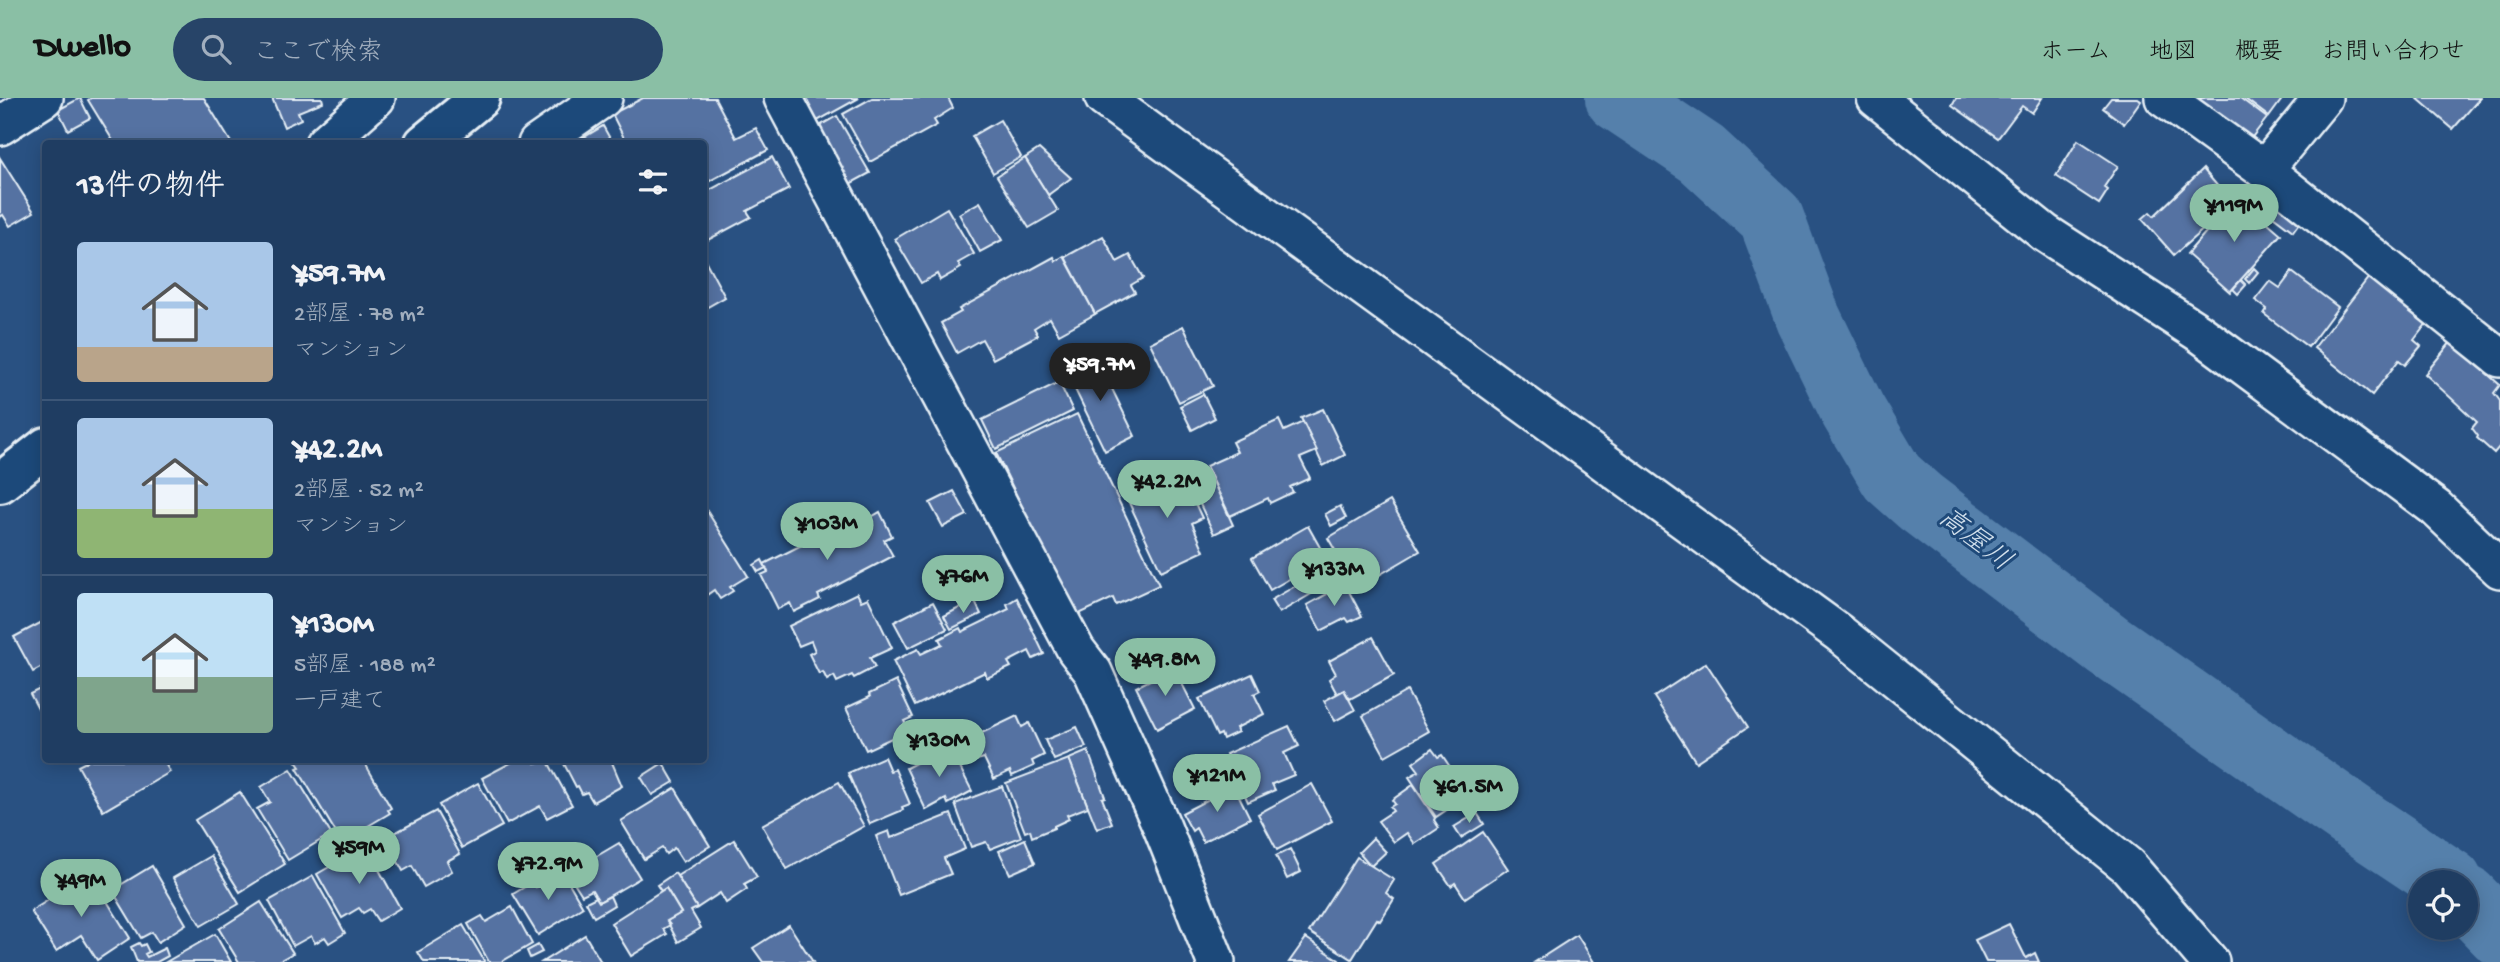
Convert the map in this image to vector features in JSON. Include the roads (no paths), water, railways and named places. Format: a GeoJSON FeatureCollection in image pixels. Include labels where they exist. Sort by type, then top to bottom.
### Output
{"type":"FeatureCollection","features":[{"type":"Feature","properties":{"kind":"main road"},"geometry":{"type":"LineString","coordinates":[[429,140],[480,98]]}},
{"type":"Feature","properties":{"kind":"main road"},"geometry":{"type":"LineString","coordinates":[[0,482],[42,450]]}},
{"type":"Feature","properties":{"kind":"street"},"geometry":{"type":"LineString","coordinates":[[0,126],[44,98]]}},
{"type":"Feature","properties":{"kind":"street"},"geometry":{"type":"LineString","coordinates":[[329,140],[376,98]]}},
{"type":"Feature","properties":{"kind":"street"},"geometry":{"type":"LineString","coordinates":[[543,140],[603,98]]}},
{"type":"Feature","properties":{"kind":"street"},"geometry":{"type":"LineString","coordinates":[[783,98],[1069,638],[1093,672],[1162,827],[1216,962]]}},
{"type":"Feature","properties":{"kind":"street"},"geometry":{"type":"LineString","coordinates":[[1104,98],[1839,633],[2128,866],[2210,962]]}},
{"type":"Feature","properties":{"kind":"street"},"geometry":{"type":"LineString","coordinates":[[1876,98],[2045,233],[2197,332],[2436,508],[2500,569]]}},
{"type":"Feature","properties":{"kind":"street"},"geometry":{"type":"LineString","coordinates":[[2164,98],[2264,170],[2500,358]]}},
{"type":"Feature","properties":{"kind":"street"},"geometry":{"type":"LineString","coordinates":[[2264,170],[2323,98]]}},
{"type":"Feature","properties":{"kind":"waterway","name":"高屋川"},"geometry":{"type":"LineString","coordinates":[[1618,98],[1702,154],[1771,218],[1808,318],[1853,411],[1892,477],[1920,502],[2108,645],[2432,870]]}},
{"type":"Feature","properties":{"kind":"waterway","name":"高屋川"},"geometry":{"type":"LineString","coordinates":[[2478,910],[2500,933]]}}]}
